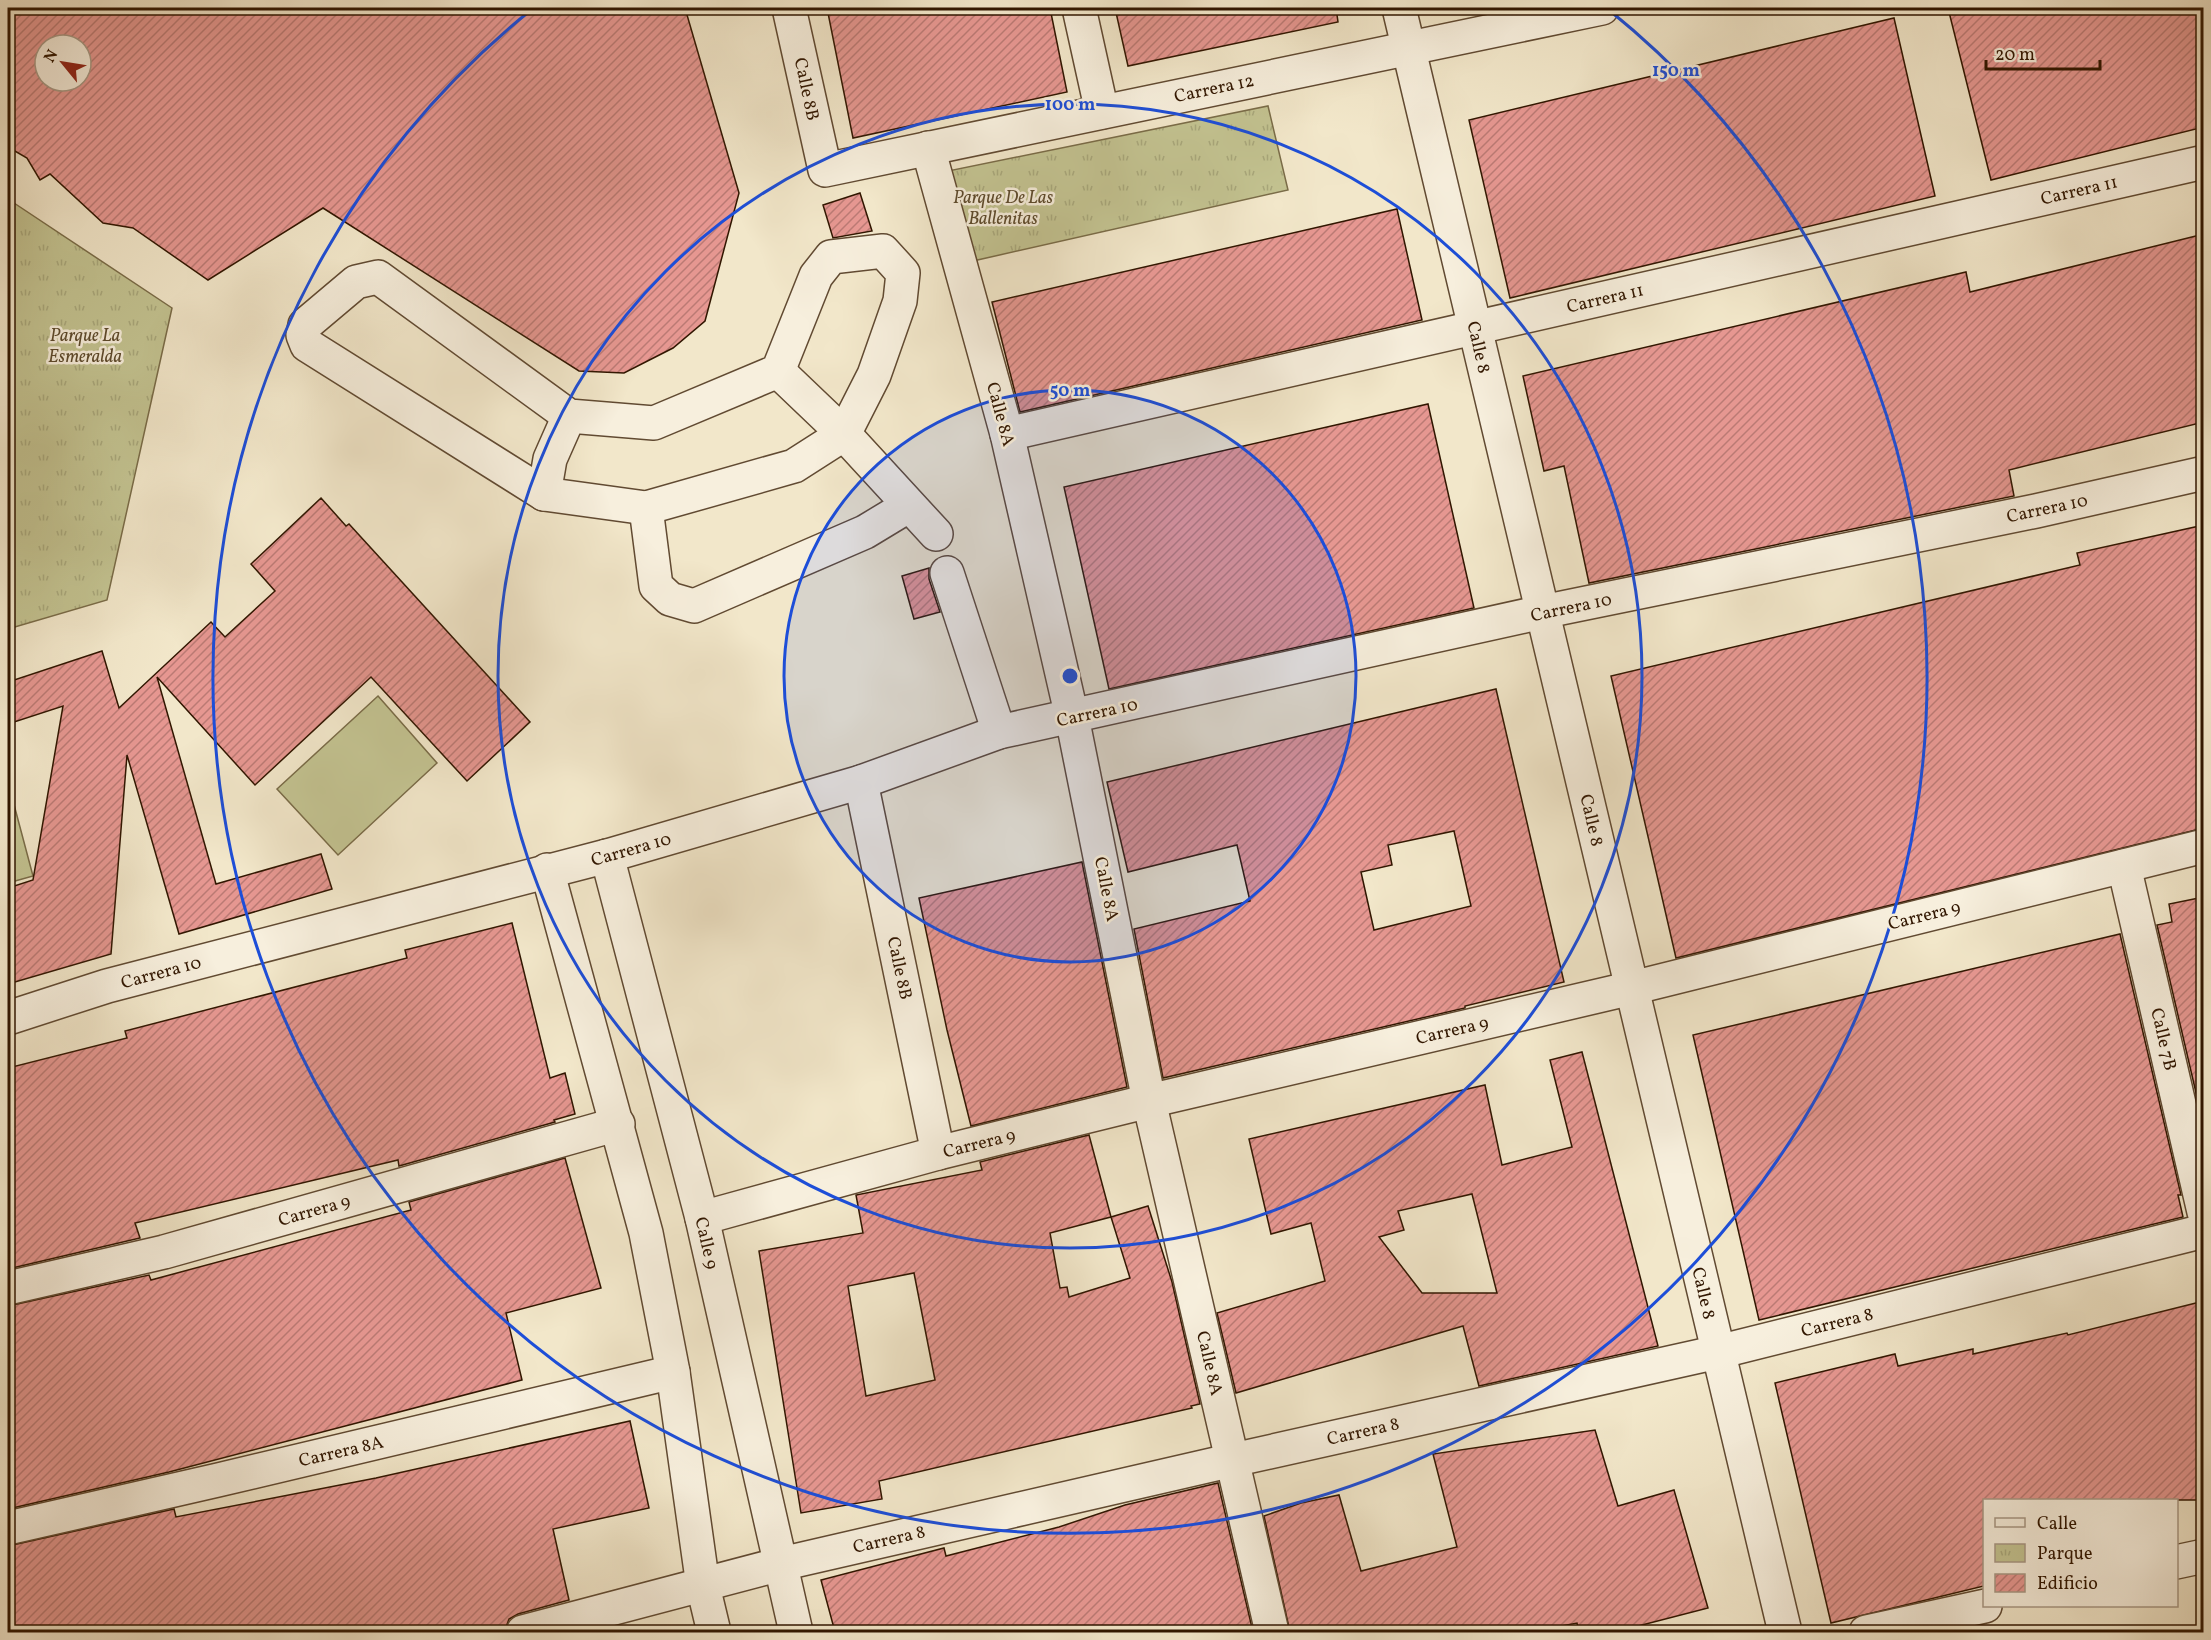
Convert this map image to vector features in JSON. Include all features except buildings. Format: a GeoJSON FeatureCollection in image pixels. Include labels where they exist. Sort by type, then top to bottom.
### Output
{"type":"FeatureCollection","features":[{"type":"Feature","properties":{"kind":"street","name":"Calle 8B"},"geometry":{"type":"LineString","coordinates":[[789,8],[825,170]]}},
{"type":"Feature","properties":{"kind":"street"},"geometry":{"type":"LineString","coordinates":[[1080,8],[1101,112]]}},
{"type":"Feature","properties":{"kind":"street","name":"Calle 8"},"geometry":{"type":"LineString","coordinates":[[1399,8],[1785,1632]]}},
{"type":"Feature","properties":{"kind":"street","name":"Carrera 12"},"geometry":{"type":"LineString","coordinates":[[825,170],[1602,8]]}},
{"type":"Feature","properties":{"kind":"street","name":"Calle 8A"},"geometry":{"type":"LineString","coordinates":[[928,148],[1007,434],[1072,717],[1149,1101],[1272,1632]]}},
{"type":"Feature","properties":{"kind":"street","name":"Carrera 11"},"geometry":{"type":"LineString","coordinates":[[1007,434],[2204,162]]}},
{"type":"Feature","properties":{"kind":"street"},"geometry":{"type":"LineString","coordinates":[[883,251],[903,273],[900,301],[874,375],[844,434],[794,466],[646,508],[544,494],[306,345],[303,335],[305,325],[356,282],[378,277],[569,416],[654,423],[778,371],[816,276],[831,257],[883,251]]}},
{"type":"Feature","properties":{"kind":"street"},"geometry":{"type":"LineString","coordinates":[[778,371],[844,434],[936,534]]}},
{"type":"Feature","properties":{"kind":"street"},"geometry":{"type":"LineString","coordinates":[[544,494],[550,459],[569,416]]}},
{"type":"Feature","properties":{"kind":"street","name":"Carrera 10"},"geometry":{"type":"LineString","coordinates":[[8,1018],[118,983],[607,856],[861,782],[999,732],[1542,612],[2036,511],[2204,473]]}},
{"type":"Feature","properties":{"kind":"street"},"geometry":{"type":"LineString","coordinates":[[646,508],[656,586],[670,599],[694,606],[865,532],[908,506]]}},
{"type":"Feature","properties":{"kind":"street"},"geometry":{"type":"LineString","coordinates":[[947,573],[999,732]]}},
{"type":"Feature","properties":{"kind":"street","name":"Calle 8B"},"geometry":{"type":"LineString","coordinates":[[861,782],[938,1153]]}},
{"type":"Feature","properties":{"kind":"street","name":"Carrera 9"},"geometry":{"type":"LineString","coordinates":[[702,1218],[938,1153],[1632,988],[2204,846]]}},
{"type":"Feature","properties":{"kind":"street","name":"Calle 9"},"geometry":{"type":"LineString","coordinates":[[607,856],[702,1218],[796,1632]]}},
{"type":"Feature","properties":{"kind":"street","name":"Calle 7B"},"geometry":{"type":"LineString","coordinates":[[2124,866],[2204,1212]]}},
{"type":"Feature","properties":{"kind":"street"},"geometry":{"type":"LineString","coordinates":[[548,870],[646,1233],[674,1372],[703,1586],[714,1632]]}},
{"type":"Feature","properties":{"kind":"street","name":"Carrera 9"},"geometry":{"type":"LineString","coordinates":[[8,1288],[164,1252],[618,1124]]}},
{"type":"Feature","properties":{"kind":"street","name":"Carrera 8"},"geometry":{"type":"LineString","coordinates":[[523,1632],[781,1564],[1718,1352],[2204,1231]]}},
{"type":"Feature","properties":{"kind":"street","name":"Carrera 8A"},"geometry":{"type":"LineString","coordinates":[[8,1527],[218,1480],[674,1372]]}},
{"type":"Feature","properties":{"kind":"street"},"geometry":{"type":"LineString","coordinates":[[2178,1562],[2204,1556]]}},
{"type":"Feature","properties":{"kind":"street"},"geometry":{"type":"LineString","coordinates":[[1866,1632],[1983,1606]]}},
{"type":"Feature","properties":{"kind":"green space","name":"Parque De Las Ballenitas"},"geometry":{"type":"Polygon","coordinates":[[[1268,106],[1288,190],[964,263],[948,171],[1268,106]]]}},
{"type":"Feature","properties":{"kind":"green space","name":"Parque La Esmeralda"},"geometry":{"type":"Polygon","coordinates":[[[8,199],[172,308],[107,600],[8,629],[8,199]]]}},
{"type":"Feature","properties":{"kind":"green space"},"geometry":{"type":"Polygon","coordinates":[[[378,696],[437,763],[338,855],[277,789],[378,696]]]}},
{"type":"Feature","properties":{"kind":"green space"},"geometry":{"type":"Polygon","coordinates":[[[8,782],[33,876],[8,883],[8,782]]]}}]}
